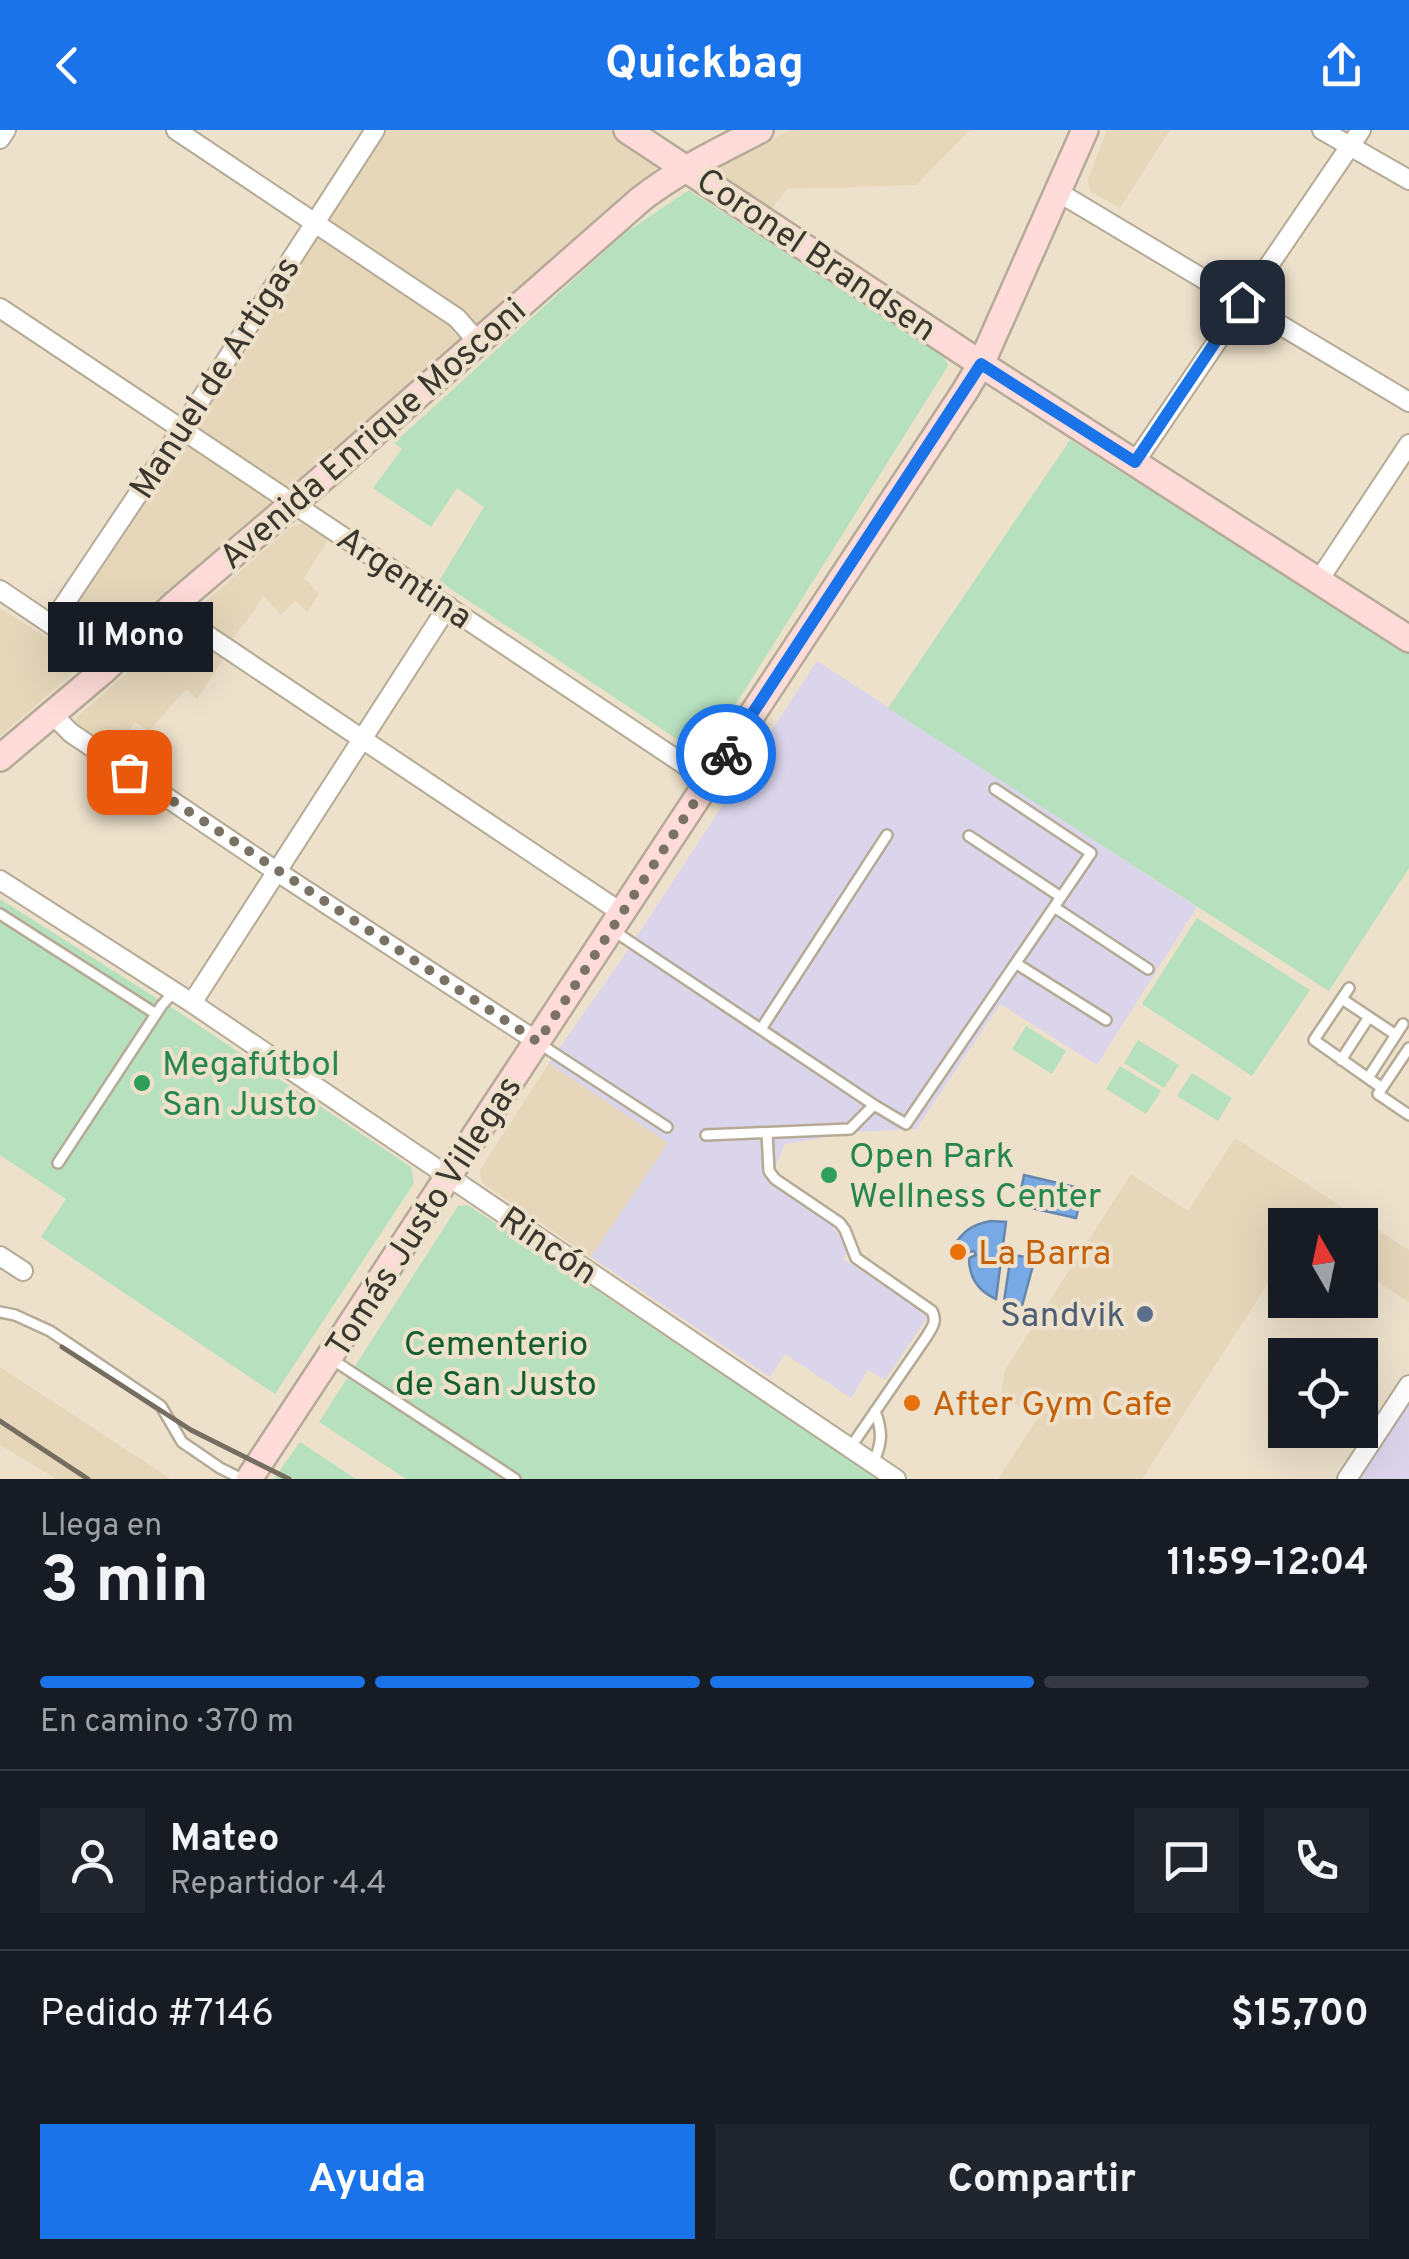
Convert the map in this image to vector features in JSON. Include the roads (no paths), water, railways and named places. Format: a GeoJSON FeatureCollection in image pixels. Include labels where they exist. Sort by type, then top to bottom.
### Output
{"type":"FeatureCollection","features":[{"type":"Feature","properties":{"kind":"street"},"geometry":{"type":"LineString","coordinates":[[0,140],[6,130]]}},
{"type":"Feature","properties":{"kind":"street"},"geometry":{"type":"LineString","coordinates":[[176,130],[458,318],[478,341]]}},
{"type":"Feature","properties":{"kind":"street","name":"Manuel de Artigas"},"geometry":{"type":"LineString","coordinates":[[51,624],[375,130]]}},
{"type":"Feature","properties":{"kind":"street","name":"Coronel Brandsen"},"geometry":{"type":"LineString","coordinates":[[628,130],[981,364],[1409,639]]}},
{"type":"Feature","properties":{"kind":"street","name":"Avenida Enrique Mosconi"},"geometry":{"type":"LineString","coordinates":[[0,758],[641,200],[686,168],[760,130]]}},
{"type":"Feature","properties":{"kind":"street","name":"Tomás Justo Villegas"},"geometry":{"type":"LineString","coordinates":[[246,1479],[330,1358],[981,364],[1086,130]]}},
{"type":"Feature","properties":{"kind":"street"},"geometry":{"type":"LineString","coordinates":[[1322,130],[1355,138],[1409,180]]}},
{"type":"Feature","properties":{"kind":"street"},"geometry":{"type":"LineString","coordinates":[[1135,462],[1355,138]]}},
{"type":"Feature","properties":{"kind":"street"},"geometry":{"type":"LineString","coordinates":[[1058,192],[1409,402]]}},
{"type":"Feature","properties":{"kind":"street","name":"Argentina"},"geometry":{"type":"LineString","coordinates":[[0,308],[709,780]]}},
{"type":"Feature","properties":{"kind":"street"},"geometry":{"type":"LineString","coordinates":[[1319,580],[1409,444]]}},
{"type":"Feature","properties":{"kind":"street"},"geometry":{"type":"LineString","coordinates":[[0,590],[82,646],[102,672]]}},
{"type":"Feature","properties":{"kind":"street"},"geometry":{"type":"LineString","coordinates":[[175,604],[213,640],[362,737],[617,921]]}},
{"type":"Feature","properties":{"kind":"street"},"geometry":{"type":"LineString","coordinates":[[192,1002],[448,606]]}},
{"type":"Feature","properties":{"kind":"street"},"geometry":{"type":"LineString","coordinates":[[53,715],[71,733],[538,1042]]}},
{"type":"Feature","properties":{"kind":"street","name":"Rincón"},"geometry":{"type":"LineString","coordinates":[[0,880],[192,1002],[896,1479]]}},
{"type":"Feature","properties":{"kind":"street"},"geometry":{"type":"LineString","coordinates":[[0,1256],[23,1272]]}},
{"type":"Feature","properties":{"kind":"street"},"geometry":{"type":"LineString","coordinates":[[1348,1479],[1409,1385]]}},
{"type":"Feature","properties":{"kind":"lane"},"geometry":{"type":"LineString","coordinates":[[617,921],[761,1029],[906,1124],[1092,852],[996,789]]}},
{"type":"Feature","properties":{"kind":"lane"},"geometry":{"type":"LineString","coordinates":[[761,1029],[887,835]]}},
{"type":"Feature","properties":{"kind":"lane"},"geometry":{"type":"LineString","coordinates":[[969,836],[1062,897]]}},
{"type":"Feature","properties":{"kind":"lane"},"geometry":{"type":"LineString","coordinates":[[1054,907],[1148,969]]}},
{"type":"Feature","properties":{"kind":"lane"},"geometry":{"type":"LineString","coordinates":[[0,914],[156,1014]]}},
{"type":"Feature","properties":{"kind":"lane"},"geometry":{"type":"LineString","coordinates":[[1017,964],[1106,1020]]}},
{"type":"Feature","properties":{"kind":"lane"},"geometry":{"type":"LineString","coordinates":[[1349,988],[1314,1040],[1382,1088]]}},
{"type":"Feature","properties":{"kind":"lane"},"geometry":{"type":"LineString","coordinates":[[58,1163],[175,991]]}},
{"type":"Feature","properties":{"kind":"lane"},"geometry":{"type":"LineString","coordinates":[[1342,999],[1396,1035]]}},
{"type":"Feature","properties":{"kind":"lane"},"geometry":{"type":"LineString","coordinates":[[1342,1060],[1369,1017]]}},
{"type":"Feature","properties":{"kind":"lane"},"geometry":{"type":"LineString","coordinates":[[1368,1078],[1403,1024]]}},
{"type":"Feature","properties":{"kind":"lane"},"geometry":{"type":"LineString","coordinates":[[538,1042],[667,1127]]}},
{"type":"Feature","properties":{"kind":"lane"},"geometry":{"type":"LineString","coordinates":[[1409,1048],[1378,1094],[1409,1114]]}},
{"type":"Feature","properties":{"kind":"lane"},"geometry":{"type":"LineString","coordinates":[[706,1135],[850,1129],[874,1104]]}},
{"type":"Feature","properties":{"kind":"lane"},"geometry":{"type":"LineString","coordinates":[[767,1134],[769,1171],[776,1179],[840,1224],[856,1258],[932,1311],[935,1317],[927,1336],[850,1448]]}},
{"type":"Feature","properties":{"kind":"lane"},"geometry":{"type":"LineString","coordinates":[[0,1312],[50,1331],[161,1406],[182,1442],[220,1468],[246,1479]]}},
{"type":"Feature","properties":{"kind":"lane"},"geometry":{"type":"LineString","coordinates":[[330,1358],[515,1479]]}},
{"type":"Feature","properties":{"kind":"lane"},"geometry":{"type":"LineString","coordinates":[[872,1463],[882,1444],[875,1411]]}},
{"type":"Feature","properties":{"kind":"water"},"geometry":{"type":"Polygon","coordinates":[[[1024,1175],[1083,1189],[1076,1218],[1018,1205],[1024,1175]]]}},
{"type":"Feature","properties":{"kind":"water"},"geometry":{"type":"Polygon","coordinates":[[[991,1221],[1006,1222],[996,1299],[973,1278],[969,1258],[976,1255],[974,1251],[965,1253],[953,1247],[969,1229],[991,1221]]]}},
{"type":"Feature","properties":{"kind":"water"},"geometry":{"type":"Polygon","coordinates":[[[1011,1255],[1035,1258],[1022,1306],[1004,1301],[1011,1255]]]}},
{"type":"Feature","properties":{"kind":"railway"},"geometry":{"type":"LineString","coordinates":[[62,1347],[191,1430],[289,1479]]}},
{"type":"Feature","properties":{"kind":"railway"},"geometry":{"type":"LineString","coordinates":[[0,1421],[88,1479]]}},
{"type":"Feature","properties":{"kind":"place","name":"Il Mono"},"geometry":{"type":"Point","coordinates":[129,772]}},
{"type":"Feature","properties":{"kind":"place","name":"Megafútbol San Justo"},"geometry":{"type":"Point","coordinates":[142,1083]}},
{"type":"Feature","properties":{"kind":"place","name":"Open Park Wellness Center"},"geometry":{"type":"Point","coordinates":[829,1175]}},
{"type":"Feature","properties":{"kind":"place","name":"La Barra"},"geometry":{"type":"Point","coordinates":[958,1252]}},
{"type":"Feature","properties":{"kind":"place","name":"Sandvik"},"geometry":{"type":"Point","coordinates":[1145,1314]}},
{"type":"Feature","properties":{"kind":"place","name":"After Gym Cafe"},"geometry":{"type":"Point","coordinates":[912,1403]}},
{"type":"Feature","properties":{"kind":"park label","name":"Cementerio de San Justo"},"geometry":{"type":"Point","coordinates":[496,1363]}}]}
